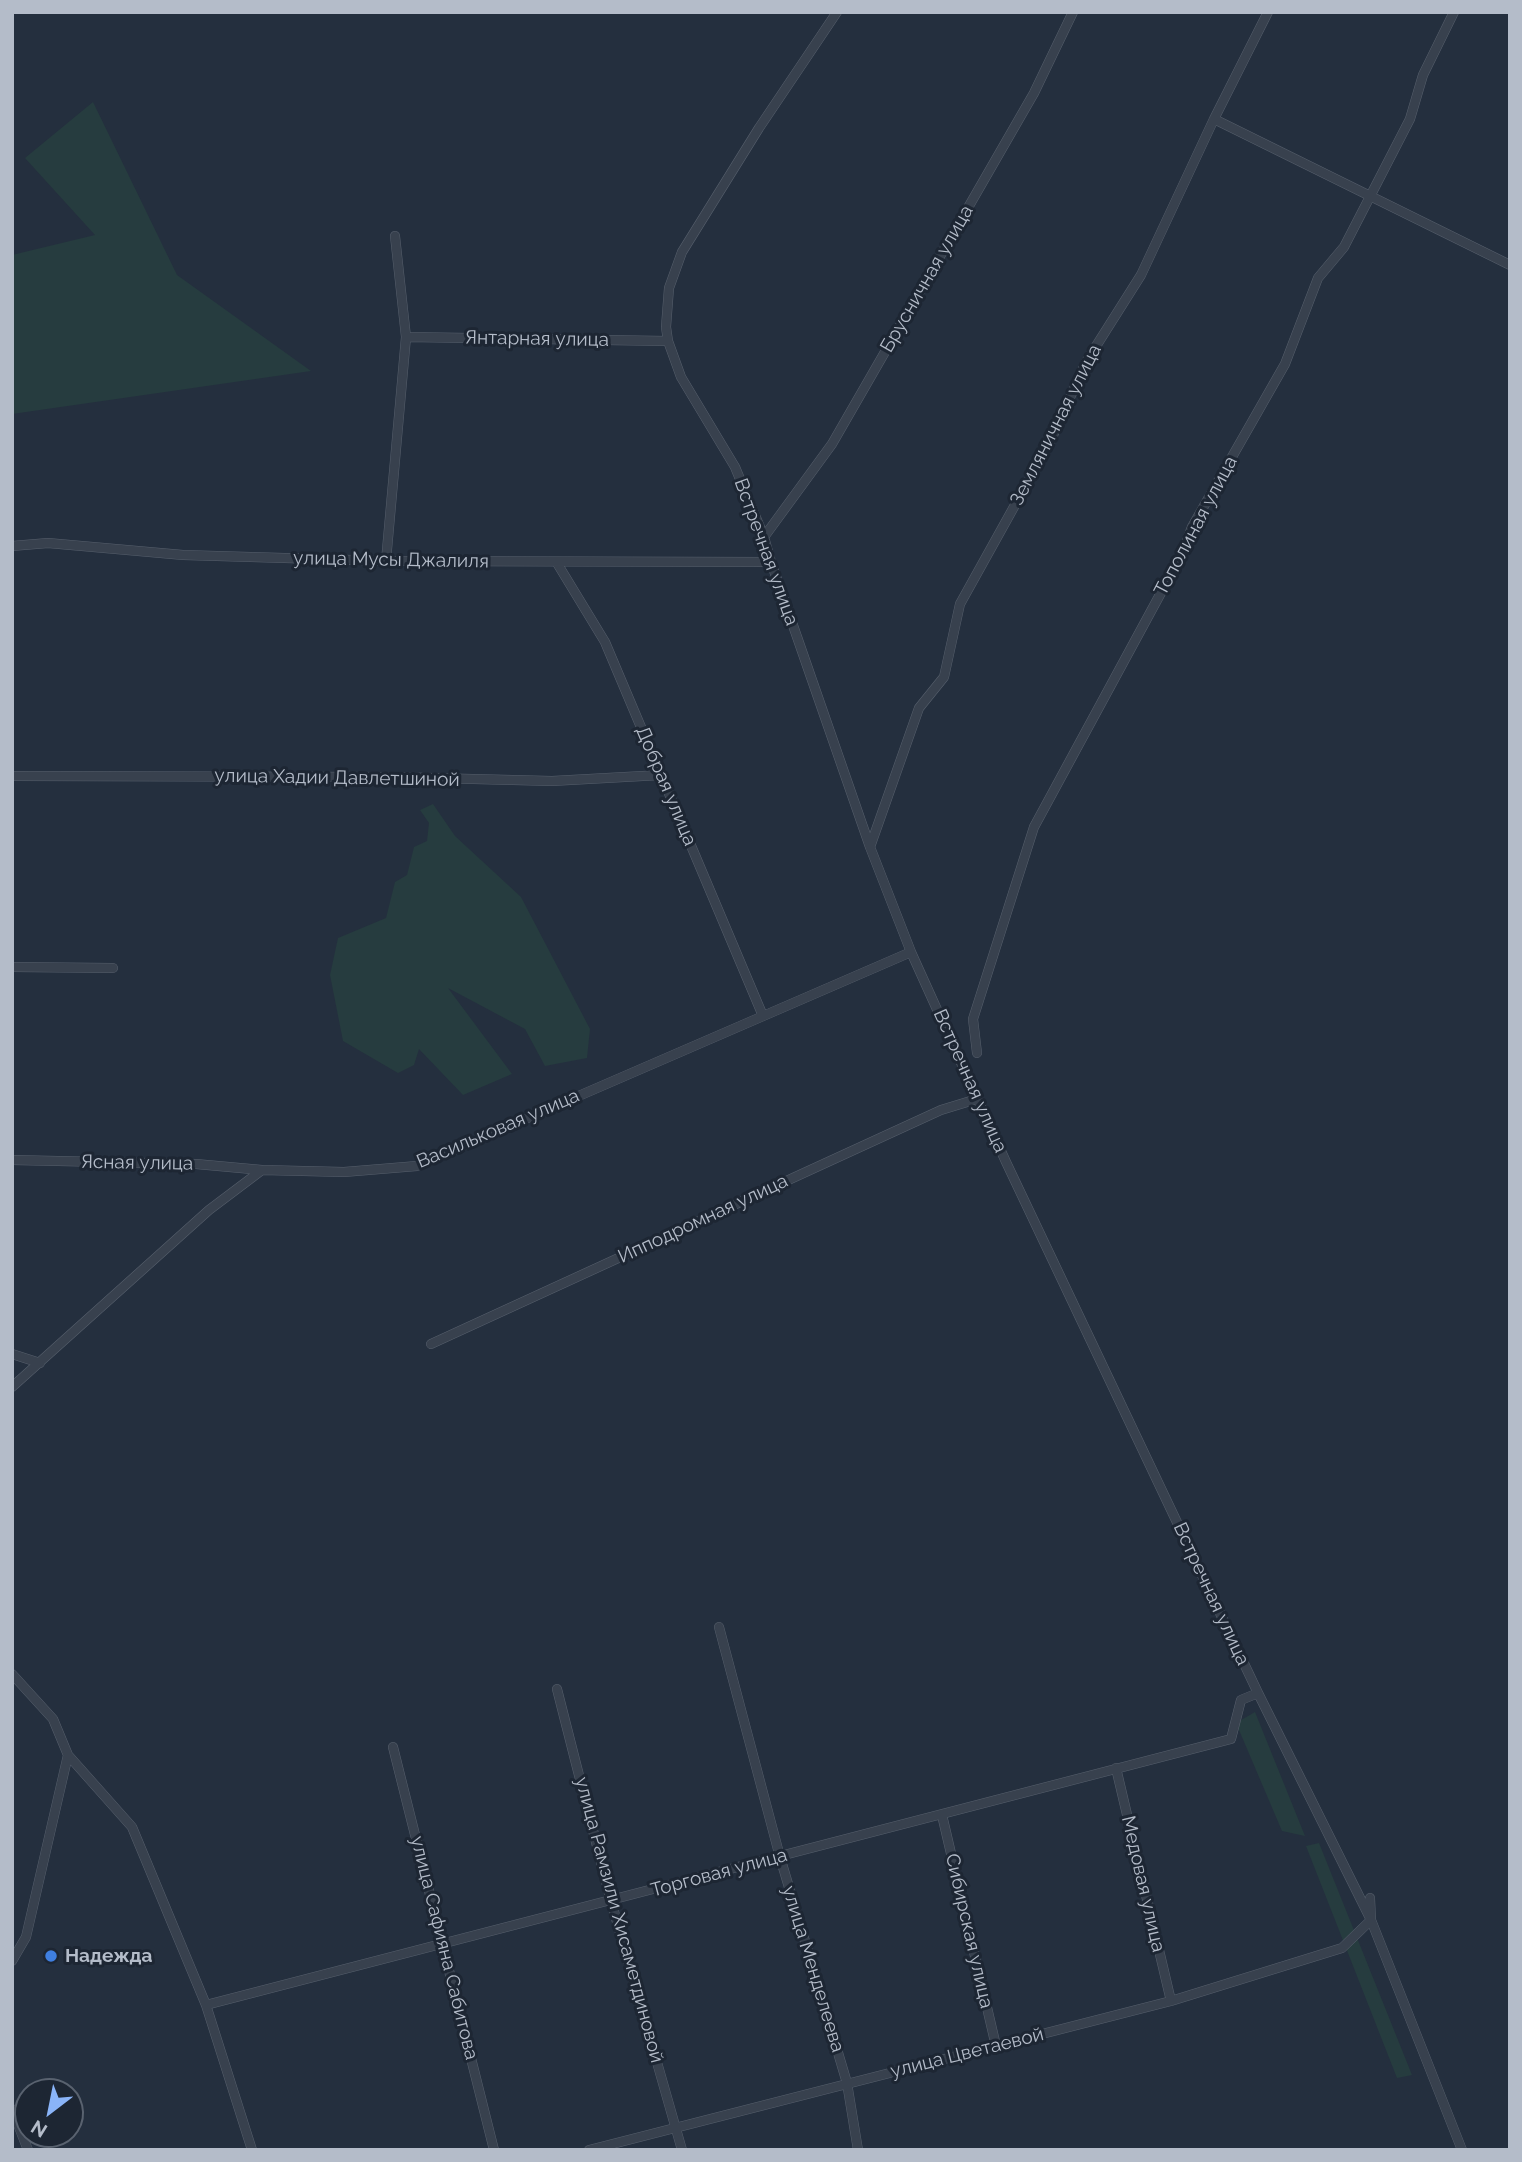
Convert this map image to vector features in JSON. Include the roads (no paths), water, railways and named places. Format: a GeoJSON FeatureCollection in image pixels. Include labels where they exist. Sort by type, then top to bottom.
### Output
{"type":"FeatureCollection","features":[{"type":"Feature","properties":{"kind":"street","name":"Встречная улица"},"geometry":{"type":"LineString","coordinates":[[837,12],[759,128],[682,252],[669,288],[666,327],[668,341],[681,377],[735,467],[764,537],[870,847],[911,952],[976,1099],[1258,1693],[1371,1920],[1462,2150]]}},
{"type":"Feature","properties":{"kind":"street","name":"Брусничная улица"},"geometry":{"type":"LineString","coordinates":[[764,537],[832,444],[1034,93],[1073,12]]}},
{"type":"Feature","properties":{"kind":"street","name":"Земляничная улица"},"geometry":{"type":"LineString","coordinates":[[870,847],[919,708],[944,677],[960,604],[1050,442],[1086,362],[1141,275],[1268,12]]}},
{"type":"Feature","properties":{"kind":"street","name":"Тополиная улица"},"geometry":{"type":"LineString","coordinates":[[977,1053],[973,1019],[1034,827],[1182,554],[1192,527],[1284,365],[1318,278],[1344,247],[1410,119],[1423,75],[1454,12]]}},
{"type":"Feature","properties":{"kind":"street"},"geometry":{"type":"LineString","coordinates":[[1214,119],[1510,265]]}},
{"type":"Feature","properties":{"kind":"street"},"geometry":{"type":"LineString","coordinates":[[386,561],[406,337],[395,236]]}},
{"type":"Feature","properties":{"kind":"street","name":"Янтарная улица"},"geometry":{"type":"LineString","coordinates":[[406,337],[668,341]]}},
{"type":"Feature","properties":{"kind":"street","name":"улица Мусы Джалиля"},"geometry":{"type":"LineString","coordinates":[[12,546],[48,543],[183,555],[386,561],[771,562]]}},
{"type":"Feature","properties":{"kind":"street","name":"Добрая улица"},"geometry":{"type":"LineString","coordinates":[[557,563],[605,642],[763,1016]]}},
{"type":"Feature","properties":{"kind":"street","name":"улица Хадии Давлетшиной"},"geometry":{"type":"LineString","coordinates":[[12,776],[380,777],[552,781],[661,775]]}},
{"type":"Feature","properties":{"kind":"street","name":"Васильковая улица"},"geometry":{"type":"LineString","coordinates":[[262,1170],[344,1172],[417,1166],[911,952]]}},
{"type":"Feature","properties":{"kind":"street"},"geometry":{"type":"LineString","coordinates":[[12,967],[113,968]]}},
{"type":"Feature","properties":{"kind":"street","name":"Ипподромная улица"},"geometry":{"type":"LineString","coordinates":[[431,1344],[941,1111],[976,1099]]}},
{"type":"Feature","properties":{"kind":"street","name":"Ясная улица"},"geometry":{"type":"LineString","coordinates":[[12,1160],[196,1164],[262,1170]]}},
{"type":"Feature","properties":{"kind":"street"},"geometry":{"type":"LineString","coordinates":[[12,1387],[209,1210],[262,1170]]}},
{"type":"Feature","properties":{"kind":"street"},"geometry":{"type":"LineString","coordinates":[[12,1354],[40,1363]]}},
{"type":"Feature","properties":{"kind":"street","name":"улица Менделеева"},"geometry":{"type":"LineString","coordinates":[[719,1627],[779,1857],[847,2083],[858,2150]]}},
{"type":"Feature","properties":{"kind":"street"},"geometry":{"type":"LineString","coordinates":[[12,1674],[53,1719],[68,1755],[132,1827],[206,2006],[252,2150]]}},
{"type":"Feature","properties":{"kind":"street","name":"улица Рамзили Хисаметдиновой"},"geometry":{"type":"LineString","coordinates":[[558,1689],[611,1901],[682,2150]]}},
{"type":"Feature","properties":{"kind":"street","name":"Торговая улица"},"geometry":{"type":"LineString","coordinates":[[206,2006],[1231,1739],[1241,1700],[1258,1693]]}},
{"type":"Feature","properties":{"kind":"street","name":"улица Сафияна Сабитова"},"geometry":{"type":"LineString","coordinates":[[393,1747],[494,2150]]}},
{"type":"Feature","properties":{"kind":"street"},"geometry":{"type":"LineString","coordinates":[[12,1961],[26,1937],[68,1755]]}},
{"type":"Feature","properties":{"kind":"street","name":"Медовая улица"},"geometry":{"type":"LineString","coordinates":[[1115,1768],[1171,2001]]}},
{"type":"Feature","properties":{"kind":"street","name":"Сибирская улица"},"geometry":{"type":"LineString","coordinates":[[943,1815],[996,2046]]}},
{"type":"Feature","properties":{"kind":"street"},"geometry":{"type":"LineString","coordinates":[[1370,1898],[1371,1920]]}},
{"type":"Feature","properties":{"kind":"street","name":"улица Цветаевой"},"geometry":{"type":"LineString","coordinates":[[589,2150],[1171,2001],[1342,1948],[1371,1920]]}},
{"type":"Feature","properties":{"kind":"street"},"geometry":{"type":"LineString","coordinates":[[12,2109],[28,2150]]}},
{"type":"Feature","properties":{"kind":"place","name":"Надежда"},"geometry":{"type":"Point","coordinates":[51,1956]}}]}
